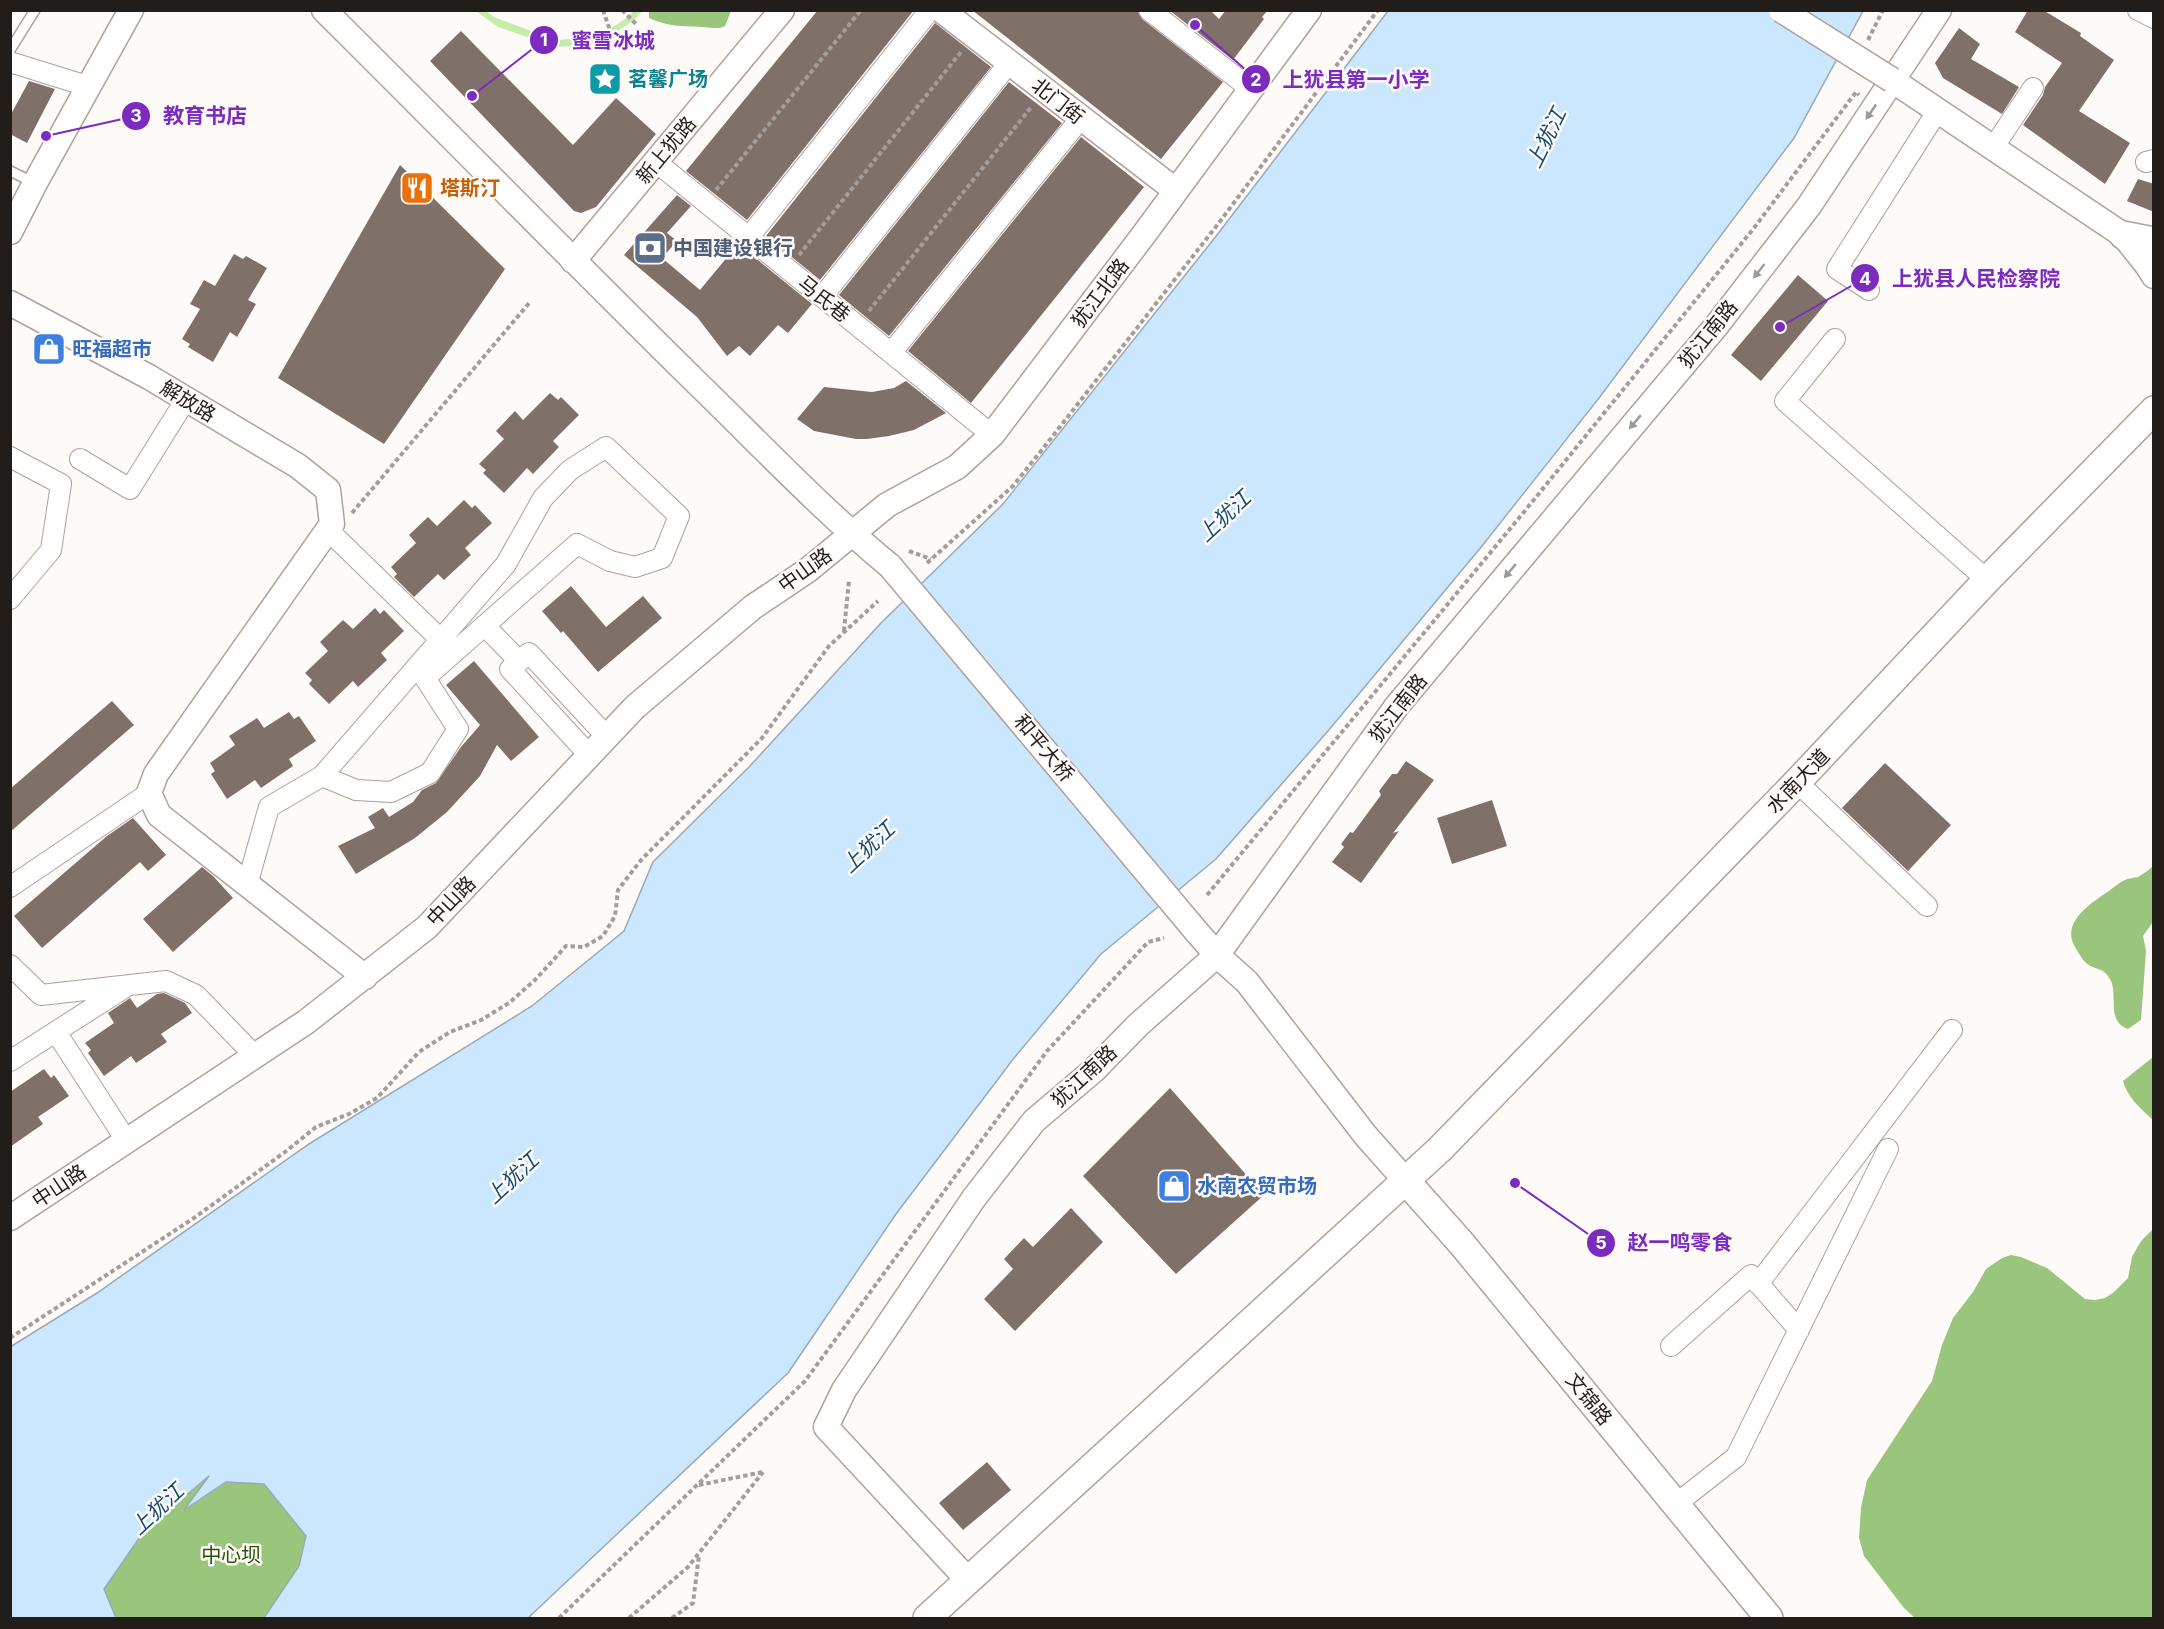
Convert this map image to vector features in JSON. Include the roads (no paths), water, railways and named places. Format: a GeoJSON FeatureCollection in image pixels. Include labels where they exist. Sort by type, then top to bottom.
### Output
{"type":"FeatureCollection","features":[{"type":"Feature","properties":{"kind":"main road"},"geometry":{"type":"LineString","coordinates":[[2123,235],[2154,241]]}},
{"type":"Feature","properties":{"kind":"main road","name":"水南大道"},"geometry":{"type":"LineString","coordinates":[[927,1618],[1440,1149],[1797,782],[1987,580],[2154,410]]}},
{"type":"Feature","properties":{"kind":"main road","name":"文锦路"},"geometry":{"type":"LineString","coordinates":[[1406,1181],[1462,1244],[1770,1618]]}},
{"type":"Feature","properties":{"kind":"street"},"geometry":{"type":"LineString","coordinates":[[10,232],[131,10]]}},
{"type":"Feature","properties":{"kind":"street","name":"和平大桥"},"geometry":{"type":"LineString","coordinates":[[324,10],[490,174],[573,261],[852,535],[890,566],[1196,931],[1217,955],[1247,982],[1366,1136],[1406,1181]]}},
{"type":"Feature","properties":{"kind":"street","name":"新上犹路"},"geometry":{"type":"LineString","coordinates":[[573,261],[782,10]]}},
{"type":"Feature","properties":{"kind":"street"},"geometry":{"type":"LineString","coordinates":[[749,237],[930,10]]}},
{"type":"Feature","properties":{"kind":"street","name":"北门街"},"geometry":{"type":"LineString","coordinates":[[941,10],[1175,190]]}},
{"type":"Feature","properties":{"kind":"street"},"geometry":{"type":"LineString","coordinates":[[1149,10],[1251,89]]}},
{"type":"Feature","properties":{"kind":"street","name":"犹江北路"},"geometry":{"type":"LineString","coordinates":[[852,535],[887,505],[957,467],[992,435],[1145,233],[1309,10]]}},
{"type":"Feature","properties":{"kind":"street"},"geometry":{"type":"LineString","coordinates":[[1781,10],[1938,110],[2123,235],[2154,276]]}},
{"type":"Feature","properties":{"kind":"street","name":"犹江南路"},"geometry":{"type":"LineString","coordinates":[[968,1581],[826,1427],[844,1390],[974,1198],[1034,1121],[1094,1070],[1138,1025],[1217,955],[1396,707],[1731,306],[1809,206],[1939,10]]}},
{"type":"Feature","properties":{"kind":"street"},"geometry":{"type":"LineString","coordinates":[[2138,10],[2154,18]]}},
{"type":"Feature","properties":{"kind":"street"},"geometry":{"type":"LineString","coordinates":[[11,60],[90,87]]}},
{"type":"Feature","properties":{"kind":"street"},"geometry":{"type":"LineString","coordinates":[[822,297],[1009,63]]}},
{"type":"Feature","properties":{"kind":"street"},"geometry":{"type":"LineString","coordinates":[[1993,148],[2033,88]]}},
{"type":"Feature","properties":{"kind":"street"},"geometry":{"type":"LineString","coordinates":[[1869,290],[1837,269],[1938,110]]}},
{"type":"Feature","properties":{"kind":"street"},"geometry":{"type":"LineString","coordinates":[[891,353],[1081,118]]}},
{"type":"Feature","properties":{"kind":"street","name":"马氏巷"},"geometry":{"type":"LineString","coordinates":[[656,162],[992,435]]}},
{"type":"Feature","properties":{"kind":"street","name":"解放路"},"geometry":{"type":"LineString","coordinates":[[10,303],[149,377],[298,466],[328,490],[332,525],[328,530]]}},
{"type":"Feature","properties":{"kind":"street"},"geometry":{"type":"LineString","coordinates":[[1835,339],[1785,401],[1987,580]]}},
{"type":"Feature","properties":{"kind":"street"},"geometry":{"type":"LineString","coordinates":[[80,459],[130,489],[186,399]]}},
{"type":"Feature","properties":{"kind":"street"},"geometry":{"type":"LineString","coordinates":[[248,885],[269,807],[322,776],[506,564],[543,498],[570,470],[606,447],[679,516],[662,558],[635,567],[610,561],[577,544],[424,678],[458,729],[430,773],[391,792],[356,790],[322,776]]}},
{"type":"Feature","properties":{"kind":"street"},"geometry":{"type":"LineString","coordinates":[[10,457],[61,484],[51,550],[10,599]]}},
{"type":"Feature","properties":{"kind":"street"},"geometry":{"type":"LineString","coordinates":[[10,887],[149,793],[156,774],[328,530],[440,639]]}},
{"type":"Feature","properties":{"kind":"street","name":"中山路"},"geometry":{"type":"LineString","coordinates":[[10,1218],[306,1022],[427,927],[635,707],[753,607],[808,570],[852,535]]}},
{"type":"Feature","properties":{"kind":"street"},"geometry":{"type":"LineString","coordinates":[[485,626],[519,661]]}},
{"type":"Feature","properties":{"kind":"street"},"geometry":{"type":"LineString","coordinates":[[589,755],[510,669],[529,653],[607,737]]}},
{"type":"Feature","properties":{"kind":"street"},"geometry":{"type":"LineString","coordinates":[[1797,782],[1927,906]]}},
{"type":"Feature","properties":{"kind":"street"},"geometry":{"type":"LineString","coordinates":[[149,793],[159,815],[364,977]]}},
{"type":"Feature","properties":{"kind":"street"},"geometry":{"type":"LineString","coordinates":[[10,965],[41,995],[166,981],[196,995],[255,1056]]}},
{"type":"Feature","properties":{"kind":"street"},"geometry":{"type":"LineString","coordinates":[[10,1061],[128,986]]}},
{"type":"Feature","properties":{"kind":"street"},"geometry":{"type":"LineString","coordinates":[[1758,1284],[1952,1030]]}},
{"type":"Feature","properties":{"kind":"street"},"geometry":{"type":"LineString","coordinates":[[56,1032],[126,1140]]}},
{"type":"Feature","properties":{"kind":"street"},"geometry":{"type":"LineString","coordinates":[[1676,1504],[1736,1457],[1888,1149]]}},
{"type":"Feature","properties":{"kind":"street"},"geometry":{"type":"LineString","coordinates":[[1671,1346],[1751,1275],[1799,1330]]}},
{"type":"Feature","properties":{"kind":"lane"},"geometry":{"type":"LineString","coordinates":[[11,60],[34,10]]}},
{"type":"Feature","properties":{"kind":"lane"},"geometry":{"type":"LineString","coordinates":[[10,171],[35,183]]}},
{"type":"Feature","properties":{"kind":"water","name":"上犹江"},"geometry":{"type":"Polygon","coordinates":[[[1388,11],[1863,11],[1794,138],[1599,398],[1482,546],[1328,731],[1216,859],[1101,954],[1014,1058],[896,1214],[788,1373],[528,1618],[264,1618],[299,1566],[306,1536],[264,1484],[226,1482],[184,1510],[209,1476],[144,1531],[104,1589],[116,1618],[11,1618],[10,1347],[97,1293],[309,1144],[532,1006],[624,931],[653,862],[749,767],[881,623],[1003,504],[1217,235],[1388,11]]]}},
{"type":"Feature","properties":{"kind":"place","name":"上犹县第一小学"},"geometry":{"type":"Point","coordinates":[1195,25]}},
{"type":"Feature","properties":{"kind":"place","name":"茗馨广场"},"geometry":{"type":"Point","coordinates":[605,79]}},
{"type":"Feature","properties":{"kind":"place","name":"蜜雪冰城"},"geometry":{"type":"Point","coordinates":[472,96]}},
{"type":"Feature","properties":{"kind":"place","name":"教育书店"},"geometry":{"type":"Point","coordinates":[46,136]}},
{"type":"Feature","properties":{"kind":"place","name":"塔斯汀"},"geometry":{"type":"Point","coordinates":[417,188]}},
{"type":"Feature","properties":{"kind":"place","name":"中国建设银行"},"geometry":{"type":"Point","coordinates":[650,248]}},
{"type":"Feature","properties":{"kind":"place","name":"上犹县人民检察院"},"geometry":{"type":"Point","coordinates":[1780,327]}},
{"type":"Feature","properties":{"kind":"place","name":"旺福超市"},"geometry":{"type":"Point","coordinates":[49,349]}},
{"type":"Feature","properties":{"kind":"place","name":"赵一鸣零食"},"geometry":{"type":"Point","coordinates":[1515,1183]}},
{"type":"Feature","properties":{"kind":"place","name":"水南农贸市场"},"geometry":{"type":"Point","coordinates":[1174,1186]}},
{"type":"Feature","properties":{"kind":"park label","name":"中心坝"},"geometry":{"type":"Point","coordinates":[231,1555]}}]}
